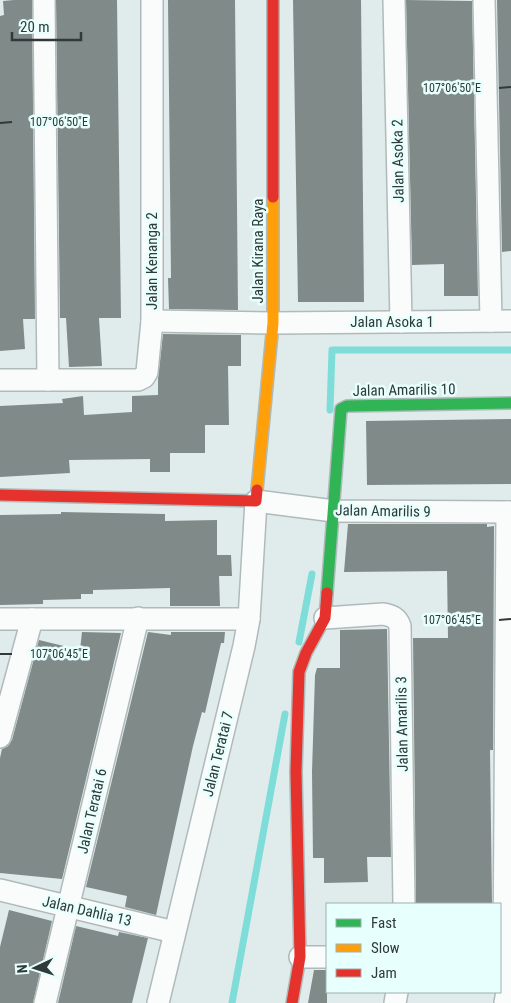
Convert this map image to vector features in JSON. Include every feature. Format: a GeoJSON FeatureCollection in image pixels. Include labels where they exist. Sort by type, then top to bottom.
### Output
{"type":"FeatureCollection","features":[{"type":"Feature","properties":{"kind":"street"},"geometry":{"type":"LineString","coordinates":[[44,0],[48,380]]}},
{"type":"Feature","properties":{"kind":"street","name":"Jalan Kenanga 2"},"geometry":{"type":"LineString","coordinates":[[0,380],[138,380],[144,377],[152,322],[152,0]]}},
{"type":"Feature","properties":{"kind":"street","name":"Jalan Kirana Raya"},"geometry":{"type":"LineString","coordinates":[[256,502],[273,323],[273,0]]}},
{"type":"Feature","properties":{"kind":"street","name":"Jalan Asoka 2"},"geometry":{"type":"LineString","coordinates":[[394,0],[401,322]]}},
{"type":"Feature","properties":{"kind":"street"},"geometry":{"type":"LineString","coordinates":[[484,0],[501,321]]}},
{"type":"Feature","properties":{"kind":"street","name":"Jalan Asoka 1"},"geometry":{"type":"LineString","coordinates":[[152,322],[501,321]]}},
{"type":"Feature","properties":{"kind":"street","name":"Jalan Amarilis 10"},"geometry":{"type":"LineString","coordinates":[[334,510],[343,407],[511,403]]}},
{"type":"Feature","properties":{"kind":"street"},"geometry":{"type":"LineString","coordinates":[[0,495],[256,502]]}},
{"type":"Feature","properties":{"kind":"street","name":"Jalan Amarilis 9"},"geometry":{"type":"LineString","coordinates":[[256,502],[334,510],[509,512]]}},
{"type":"Feature","properties":{"kind":"street","name":"Jalan Teratai 7"},"geometry":{"type":"LineString","coordinates":[[158,1003],[249,619],[256,502]]}},
{"type":"Feature","properties":{"kind":"street"},"geometry":{"type":"LineString","coordinates":[[292,1003],[300,957],[296,703],[299,672],[306,653],[325,618],[334,510]]}},
{"type":"Feature","properties":{"kind":"street"},"geometry":{"type":"LineString","coordinates":[[505,1003],[509,512]]}},
{"type":"Feature","properties":{"kind":"street","name":"Jalan Amarilis 3"},"geometry":{"type":"LineString","coordinates":[[325,618],[383,614],[398,619],[400,626],[404,903]]}},
{"type":"Feature","properties":{"kind":"street","name":"Jalan Teratai 6"},"geometry":{"type":"LineString","coordinates":[[45,1003],[138,618]]}},
{"type":"Feature","properties":{"kind":"street"},"geometry":{"type":"LineString","coordinates":[[0,619],[249,619]]}},
{"type":"Feature","properties":{"kind":"street"},"geometry":{"type":"LineString","coordinates":[[0,737],[32,619]]}},
{"type":"Feature","properties":{"kind":"street","name":"Jalan Dahlia 13"},"geometry":{"type":"LineString","coordinates":[[0,890],[174,932]]}},
{"type":"Feature","properties":{"kind":"street"},"geometry":{"type":"LineString","coordinates":[[300,957],[326,957]]}},
{"type":"Feature","properties":{"kind":"building"},"geometry":{"type":"Polygon","coordinates":[[[32,0],[35,319],[23,319],[25,349],[0,351],[0,16],[4,15],[3,1],[32,0]]]}},
{"type":"Feature","properties":{"kind":"building"},"geometry":{"type":"Polygon","coordinates":[[[56,0],[117,0],[121,318],[99,318],[102,366],[69,367],[66,318],[60,318],[56,0]]]}},
{"type":"Feature","properties":{"kind":"building"},"geometry":{"type":"Polygon","coordinates":[[[168,0],[235,0],[238,310],[169,309],[168,278],[171,278],[168,0]]]}},
{"type":"Feature","properties":{"kind":"building"},"geometry":{"type":"Polygon","coordinates":[[[293,0],[361,0],[364,302],[298,302],[293,0]]]}},
{"type":"Feature","properties":{"kind":"building"},"geometry":{"type":"Polygon","coordinates":[[[406,0],[472,1],[478,296],[444,296],[444,264],[412,265],[406,0]]]}},
{"type":"Feature","properties":{"kind":"building"},"geometry":{"type":"Polygon","coordinates":[[[497,0],[511,0],[511,251],[502,252],[497,0]]]}},
{"type":"Feature","properties":{"kind":"building"},"geometry":{"type":"Polygon","coordinates":[[[163,334],[241,335],[241,366],[228,366],[229,425],[205,425],[205,453],[170,453],[170,472],[150,472],[150,459],[69,460],[70,473],[0,477],[0,406],[63,403],[62,399],[83,396],[84,415],[132,412],[132,396],[158,395],[163,334]]]}},
{"type":"Feature","properties":{"kind":"building"},"geometry":{"type":"Polygon","coordinates":[[[511,419],[511,484],[367,485],[366,421],[511,419]]]}},
{"type":"Feature","properties":{"kind":"building"},"geometry":{"type":"Polygon","coordinates":[[[61,512],[165,514],[165,521],[217,520],[217,555],[231,555],[232,576],[219,576],[220,606],[170,606],[170,588],[93,590],[93,594],[81,594],[81,599],[43,600],[43,604],[0,605],[0,515],[61,514],[61,512]]]}},
{"type":"Feature","properties":{"kind":"building"},"geometry":{"type":"Polygon","coordinates":[[[348,524],[487,524],[487,527],[494,526],[493,750],[490,750],[492,903],[416,903],[413,638],[448,638],[447,571],[344,572],[348,524]]]}},
{"type":"Feature","properties":{"kind":"building"},"geometry":{"type":"Polygon","coordinates":[[[387,629],[391,857],[367,857],[368,882],[324,883],[324,858],[313,858],[312,772],[315,675],[317,668],[340,668],[340,630],[387,629]]]}},
{"type":"Feature","properties":{"kind":"building"},"geometry":{"type":"Polygon","coordinates":[[[82,632],[121,633],[62,879],[0,873],[0,758],[2,749],[8,746],[12,740],[39,640],[80,650],[82,632]]]}},
{"type":"Feature","properties":{"kind":"building"},"geometry":{"type":"Polygon","coordinates":[[[148,632],[171,635],[171,632],[225,632],[224,643],[221,643],[205,713],[202,712],[193,746],[156,915],[125,907],[127,896],[86,887],[148,632]]]}},
{"type":"Feature","properties":{"kind":"building"},"geometry":{"type":"Polygon","coordinates":[[[9,910],[52,921],[33,1003],[0,1003],[0,947],[9,910]]]}},
{"type":"Feature","properties":{"kind":"building"},"geometry":{"type":"Polygon","coordinates":[[[76,926],[118,936],[119,932],[148,938],[132,1003],[58,1003],[76,926]]]}},
{"type":"Feature","properties":{"kind":"building"},"geometry":{"type":"Polygon","coordinates":[[[314,970],[326,970],[327,1003],[308,1003],[314,970]]]}},
{"type":"Feature","properties":{"kind":"waterway"},"geometry":{"type":"LineString","coordinates":[[330,410],[332,350],[511,350]]}},
{"type":"Feature","properties":{"kind":"waterway"},"geometry":{"type":"LineString","coordinates":[[299,642],[312,574]]}},
{"type":"Feature","properties":{"kind":"waterway"},"geometry":{"type":"LineString","coordinates":[[232,1003],[285,714]]}},
{"type":"Feature","properties":{"kind":"traffic: fast"},"geometry":{"type":"LineString","coordinates":[[327,593],[341,409],[347,406],[511,403]]}},
{"type":"Feature","properties":{"kind":"traffic: slow"},"geometry":{"type":"LineString","coordinates":[[257,490],[273,323],[273,197]]}},
{"type":"Feature","properties":{"kind":"traffic: jam"},"geometry":{"type":"LineString","coordinates":[[273,0],[273,197]]}},
{"type":"Feature","properties":{"kind":"traffic: jam"},"geometry":{"type":"LineString","coordinates":[[0,495],[256,501],[257,490]]}},
{"type":"Feature","properties":{"kind":"traffic: jam"},"geometry":{"type":"LineString","coordinates":[[292,1003],[300,957],[296,772],[299,672],[306,653],[325,618],[327,593]]}}]}
